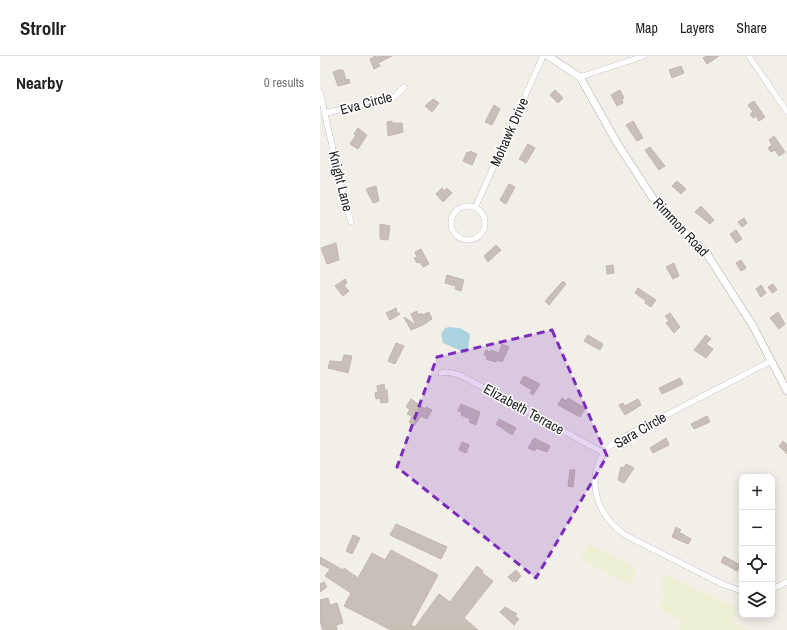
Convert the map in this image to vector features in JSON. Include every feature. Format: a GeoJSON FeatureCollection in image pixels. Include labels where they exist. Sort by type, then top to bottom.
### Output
{"type":"FeatureCollection","features":[{"type":"Feature","properties":{"kind":"street","name":"Mohawk Drive"},"geometry":{"type":"LineString","coordinates":[[475,208],[542,56]]}},
{"type":"Feature","properties":{"kind":"street","name":"Rimmon Road"},"geometry":{"type":"LineString","coordinates":[[548,56],[580,77],[617,144],[658,206],[707,254],[753,326],[787,391]]}},
{"type":"Feature","properties":{"kind":"street"},"geometry":{"type":"LineString","coordinates":[[580,77],[644,56]]}},
{"type":"Feature","properties":{"kind":"street"},"geometry":{"type":"LineString","coordinates":[[749,56],[787,112]]}},
{"type":"Feature","properties":{"kind":"street","name":"Eva Circle"},"geometry":{"type":"LineString","coordinates":[[326,113],[393,98],[404,88]]}},
{"type":"Feature","properties":{"kind":"street","name":"Knight Lane"},"geometry":{"type":"LineString","coordinates":[[320,92],[326,113],[342,190],[352,222]]}},
{"type":"Feature","properties":{"kind":"street"},"geometry":{"type":"LineString","coordinates":[[463,207],[475,208],[484,217],[483,230],[474,239],[462,238],[453,229],[453,217],[457,211],[463,207]]}},
{"type":"Feature","properties":{"kind":"street","name":"Sara Circle"},"geometry":{"type":"LineString","coordinates":[[739,590],[724,585],[626,535],[614,527],[605,517],[599,506],[596,492],[596,478],[599,463],[604,453],[616,441],[771,361]]}},
{"type":"Feature","properties":{"kind":"street","name":"Elizabeth Terrace"},"geometry":{"type":"LineString","coordinates":[[441,373],[450,372],[460,375],[604,453]]}},
{"type":"Feature","properties":{"kind":"street"},"geometry":{"type":"LineString","coordinates":[[775,588],[787,582]]}},
{"type":"Feature","properties":{"kind":"highlighted area"},"geometry":{"type":"Polygon","coordinates":[[[552,330],[607,456],[536,578],[397,467],[437,357],[552,330]]]}},
{"type":"Feature","properties":{"kind":"green space"},"geometry":{"type":"Polygon","coordinates":[[[589,544],[632,565],[636,573],[633,580],[627,584],[581,560],[582,554],[589,544]]]}},
{"type":"Feature","properties":{"kind":"green space"},"geometry":{"type":"Polygon","coordinates":[[[664,574],[739,609],[732,622],[750,630],[679,630],[683,622],[658,608],[663,599],[664,592],[660,583],[664,574]]]}},
{"type":"Feature","properties":{"kind":"water"},"geometry":{"type":"Polygon","coordinates":[[[445,328],[460,328],[470,334],[466,353],[443,343],[441,334],[445,328]]]}},
{"type":"Feature","properties":{"kind":"building"},"geometry":{"type":"Polygon","coordinates":[[[375,56],[392,56],[378,63],[380,66],[374,69],[370,59],[375,56]]]}},
{"type":"Feature","properties":{"kind":"building"},"geometry":{"type":"Polygon","coordinates":[[[706,56],[719,56],[707,64],[703,58],[706,56]]]}},
{"type":"Feature","properties":{"kind":"building"},"geometry":{"type":"Polygon","coordinates":[[[681,66],[684,73],[672,78],[669,70],[681,66]]]}},
{"type":"Feature","properties":{"kind":"building"},"geometry":{"type":"Polygon","coordinates":[[[343,70],[346,80],[349,79],[350,83],[338,86],[333,72],[343,70]]]}},
{"type":"Feature","properties":{"kind":"building"},"geometry":{"type":"Polygon","coordinates":[[[555,90],[563,98],[558,103],[550,95],[555,90]]]}},
{"type":"Feature","properties":{"kind":"building"},"geometry":{"type":"Polygon","coordinates":[[[620,90],[624,98],[622,99],[623,103],[617,106],[611,95],[620,90]]]}},
{"type":"Feature","properties":{"kind":"building"},"geometry":{"type":"Polygon","coordinates":[[[433,99],[439,103],[432,112],[425,106],[433,99]]]}},
{"type":"Feature","properties":{"kind":"building"},"geometry":{"type":"Polygon","coordinates":[[[754,101],[765,117],[759,121],[756,116],[753,118],[750,114],[753,112],[748,105],[754,101]]]}},
{"type":"Feature","properties":{"kind":"building"},"geometry":{"type":"Polygon","coordinates":[[[494,105],[500,109],[492,125],[485,122],[494,105]]]}},
{"type":"Feature","properties":{"kind":"building"},"geometry":{"type":"Polygon","coordinates":[[[392,121],[392,123],[402,123],[403,132],[388,136],[387,122],[392,121]]]}},
{"type":"Feature","properties":{"kind":"building"},"geometry":{"type":"Polygon","coordinates":[[[633,121],[643,138],[637,141],[626,125],[633,121]]]}},
{"type":"Feature","properties":{"kind":"building"},"geometry":{"type":"Polygon","coordinates":[[[358,128],[367,135],[358,149],[350,144],[356,135],[354,134],[358,128]]]}},
{"type":"Feature","properties":{"kind":"building"},"geometry":{"type":"Polygon","coordinates":[[[774,136],[785,152],[779,156],[775,150],[771,152],[768,148],[772,145],[769,140],[774,136]]]}},
{"type":"Feature","properties":{"kind":"building"},"geometry":{"type":"Polygon","coordinates":[[[528,144],[535,148],[526,163],[519,159],[528,144]]]}},
{"type":"Feature","properties":{"kind":"building"},"geometry":{"type":"Polygon","coordinates":[[[650,147],[665,166],[659,170],[645,150],[650,147]]]}},
{"type":"Feature","properties":{"kind":"building"},"geometry":{"type":"Polygon","coordinates":[[[470,151],[477,154],[472,165],[463,161],[467,152],[469,153],[470,151]]]}},
{"type":"Feature","properties":{"kind":"building"},"geometry":{"type":"Polygon","coordinates":[[[677,181],[686,189],[681,194],[672,186],[677,181]]]}},
{"type":"Feature","properties":{"kind":"building"},"geometry":{"type":"Polygon","coordinates":[[[509,184],[515,187],[506,204],[500,200],[509,184]]]}},
{"type":"Feature","properties":{"kind":"building"},"geometry":{"type":"Polygon","coordinates":[[[376,186],[379,201],[373,203],[366,189],[376,186]]]}},
{"type":"Feature","properties":{"kind":"building"},"geometry":{"type":"Polygon","coordinates":[[[442,188],[444,191],[447,188],[452,193],[443,202],[436,194],[442,188]]]}},
{"type":"Feature","properties":{"kind":"building"},"geometry":{"type":"Polygon","coordinates":[[[701,206],[714,220],[710,224],[695,212],[701,206]]]}},
{"type":"Feature","properties":{"kind":"building"},"geometry":{"type":"Polygon","coordinates":[[[744,218],[747,223],[742,227],[738,222],[744,218]]]}},
{"type":"Feature","properties":{"kind":"building"},"geometry":{"type":"Polygon","coordinates":[[[380,224],[390,226],[388,240],[380,239],[380,224]]]}},
{"type":"Feature","properties":{"kind":"building"},"geometry":{"type":"Polygon","coordinates":[[[736,230],[742,239],[736,243],[730,234],[736,230]]]}},
{"type":"Feature","properties":{"kind":"building"},"geometry":{"type":"Polygon","coordinates":[[[336,243],[339,260],[327,264],[321,248],[336,243]]]}},
{"type":"Feature","properties":{"kind":"building"},"geometry":{"type":"Polygon","coordinates":[[[496,245],[501,250],[488,262],[484,256],[496,245]]]}},
{"type":"Feature","properties":{"kind":"building"},"geometry":{"type":"Polygon","coordinates":[[[421,249],[429,264],[423,267],[420,262],[417,263],[414,258],[417,257],[415,252],[421,249]]]}},
{"type":"Feature","properties":{"kind":"building"},"geometry":{"type":"Polygon","coordinates":[[[741,260],[746,268],[741,271],[736,263],[741,260]]]}},
{"type":"Feature","properties":{"kind":"building"},"geometry":{"type":"Polygon","coordinates":[[[674,263],[679,276],[673,279],[666,267],[674,263]]]}},
{"type":"Feature","properties":{"kind":"building"},"geometry":{"type":"Polygon","coordinates":[[[613,265],[614,273],[607,274],[606,266],[613,265]]]}},
{"type":"Feature","properties":{"kind":"building"},"geometry":{"type":"Polygon","coordinates":[[[447,275],[464,280],[461,291],[455,289],[456,286],[445,283],[447,275]]]}},
{"type":"Feature","properties":{"kind":"building"},"geometry":{"type":"Polygon","coordinates":[[[345,279],[347,283],[344,286],[349,291],[343,296],[335,286],[345,279]]]}},
{"type":"Feature","properties":{"kind":"building"},"geometry":{"type":"Polygon","coordinates":[[[563,281],[566,284],[549,305],[545,301],[563,281]]]}},
{"type":"Feature","properties":{"kind":"building"},"geometry":{"type":"Polygon","coordinates":[[[773,284],[777,290],[772,293],[768,287],[773,284]]]}},
{"type":"Feature","properties":{"kind":"building"},"geometry":{"type":"Polygon","coordinates":[[[761,285],[766,293],[761,297],[756,289],[761,285]]]}},
{"type":"Feature","properties":{"kind":"building"},"geometry":{"type":"Polygon","coordinates":[[[638,288],[656,300],[651,307],[645,303],[646,301],[635,293],[638,288]]]}},
{"type":"Feature","properties":{"kind":"building"},"geometry":{"type":"Polygon","coordinates":[[[396,308],[397,312],[400,314],[390,320],[386,313],[396,308]]]}},
{"type":"Feature","properties":{"kind":"building"},"geometry":{"type":"Polygon","coordinates":[[[417,311],[418,315],[429,312],[432,319],[411,330],[404,317],[416,325],[411,314],[417,311]]]}},
{"type":"Feature","properties":{"kind":"building"},"geometry":{"type":"Polygon","coordinates":[[[778,312],[785,324],[779,329],[770,318],[778,312]]]}},
{"type":"Feature","properties":{"kind":"building"},"geometry":{"type":"Polygon","coordinates":[[[670,313],[680,327],[674,333],[666,323],[669,321],[665,316],[670,313]]]}},
{"type":"Feature","properties":{"kind":"building"},"geometry":{"type":"Polygon","coordinates":[[[588,335],[603,344],[600,350],[584,341],[588,335]]]}},
{"type":"Feature","properties":{"kind":"building"},"geometry":{"type":"Polygon","coordinates":[[[706,335],[711,339],[706,344],[713,349],[706,358],[694,350],[706,335]]]}},
{"type":"Feature","properties":{"kind":"building"},"geometry":{"type":"Polygon","coordinates":[[[396,343],[404,346],[395,364],[388,361],[396,343]]]}},
{"type":"Feature","properties":{"kind":"building"},"geometry":{"type":"Polygon","coordinates":[[[502,344],[509,347],[502,362],[486,359],[487,356],[484,355],[486,350],[499,353],[502,344]]]}},
{"type":"Feature","properties":{"kind":"building"},"geometry":{"type":"Polygon","coordinates":[[[344,355],[352,356],[348,373],[328,368],[330,361],[342,362],[344,355]]]}},
{"type":"Feature","properties":{"kind":"building"},"geometry":{"type":"Polygon","coordinates":[[[524,376],[540,384],[533,395],[530,393],[532,390],[520,383],[524,376]]]}},
{"type":"Feature","properties":{"kind":"building"},"geometry":{"type":"Polygon","coordinates":[[[680,378],[683,384],[662,394],[659,388],[680,378]]]}},
{"type":"Feature","properties":{"kind":"building"},"geometry":{"type":"Polygon","coordinates":[[[384,384],[385,390],[387,390],[388,402],[381,403],[380,398],[376,399],[375,393],[378,392],[377,386],[384,384]]]}},
{"type":"Feature","properties":{"kind":"building"},"geometry":{"type":"Polygon","coordinates":[[[562,398],[566,401],[568,398],[585,408],[580,417],[558,405],[562,398]]]}},
{"type":"Feature","properties":{"kind":"building"},"geometry":{"type":"Polygon","coordinates":[[[411,399],[425,409],[426,407],[432,410],[427,419],[421,416],[414,426],[409,422],[412,416],[407,414],[410,409],[406,407],[411,399]]]}},
{"type":"Feature","properties":{"kind":"building"},"geometry":{"type":"Polygon","coordinates":[[[638,399],[641,405],[625,415],[619,405],[623,403],[625,406],[638,399]]]}},
{"type":"Feature","properties":{"kind":"building"},"geometry":{"type":"Polygon","coordinates":[[[461,404],[480,412],[476,425],[469,422],[470,419],[461,415],[462,412],[458,411],[461,404]]]}},
{"type":"Feature","properties":{"kind":"building"},"geometry":{"type":"Polygon","coordinates":[[[707,416],[710,422],[694,429],[691,424],[707,416]]]}},
{"type":"Feature","properties":{"kind":"building"},"geometry":{"type":"Polygon","coordinates":[[[499,419],[516,428],[512,435],[496,424],[499,419]]]}},
{"type":"Feature","properties":{"kind":"building"},"geometry":{"type":"Polygon","coordinates":[[[534,438],[550,446],[547,452],[536,448],[535,451],[528,448],[534,438]]]}},
{"type":"Feature","properties":{"kind":"building"},"geometry":{"type":"Polygon","coordinates":[[[666,438],[669,445],[653,453],[650,448],[666,438]]]}},
{"type":"Feature","properties":{"kind":"building"},"geometry":{"type":"Polygon","coordinates":[[[783,441],[787,445],[787,454],[779,446],[783,441]]]}},
{"type":"Feature","properties":{"kind":"building"},"geometry":{"type":"Polygon","coordinates":[[[462,442],[469,445],[466,453],[459,450],[462,442]]]}},
{"type":"Feature","properties":{"kind":"building"},"geometry":{"type":"Polygon","coordinates":[[[626,464],[634,468],[624,483],[618,480],[621,467],[624,468],[626,464]]]}},
{"type":"Feature","properties":{"kind":"building"},"geometry":{"type":"Polygon","coordinates":[[[570,470],[575,470],[573,487],[568,486],[570,470]]]}},
{"type":"Feature","properties":{"kind":"building"},"geometry":{"type":"Polygon","coordinates":[[[396,524],[447,547],[441,559],[390,535],[396,524]]]}},
{"type":"Feature","properties":{"kind":"building"},"geometry":{"type":"Polygon","coordinates":[[[676,527],[681,530],[679,532],[691,539],[688,544],[672,537],[676,527]]]}},
{"type":"Feature","properties":{"kind":"building"},"geometry":{"type":"Polygon","coordinates":[[[353,535],[360,538],[352,554],[346,551],[353,535]]]}},
{"type":"Feature","properties":{"kind":"building"},"geometry":{"type":"Polygon","coordinates":[[[391,550],[438,575],[411,625],[415,627],[439,594],[450,602],[477,566],[483,571],[482,573],[493,581],[464,618],[478,630],[391,630],[344,606],[351,593],[325,576],[330,569],[320,564],[320,557],[343,570],[344,568],[358,578],[372,553],[385,560],[391,550]]]}},
{"type":"Feature","properties":{"kind":"building"},"geometry":{"type":"Polygon","coordinates":[[[724,556],[739,564],[739,567],[737,571],[721,562],[724,556]]]}},
{"type":"Feature","properties":{"kind":"building"},"geometry":{"type":"Polygon","coordinates":[[[516,570],[521,576],[516,582],[514,580],[513,582],[508,577],[516,570]]]}},
{"type":"Feature","properties":{"kind":"building"},"geometry":{"type":"Polygon","coordinates":[[[324,582],[327,587],[320,592],[320,584],[324,582]]]}},
{"type":"Feature","properties":{"kind":"building"},"geometry":{"type":"Polygon","coordinates":[[[328,598],[330,605],[337,603],[343,623],[336,625],[337,630],[323,630],[320,621],[320,600],[328,598]]]}},
{"type":"Feature","properties":{"kind":"building"},"geometry":{"type":"Polygon","coordinates":[[[505,607],[517,614],[515,616],[519,619],[514,625],[500,612],[505,607]]]}}]}
